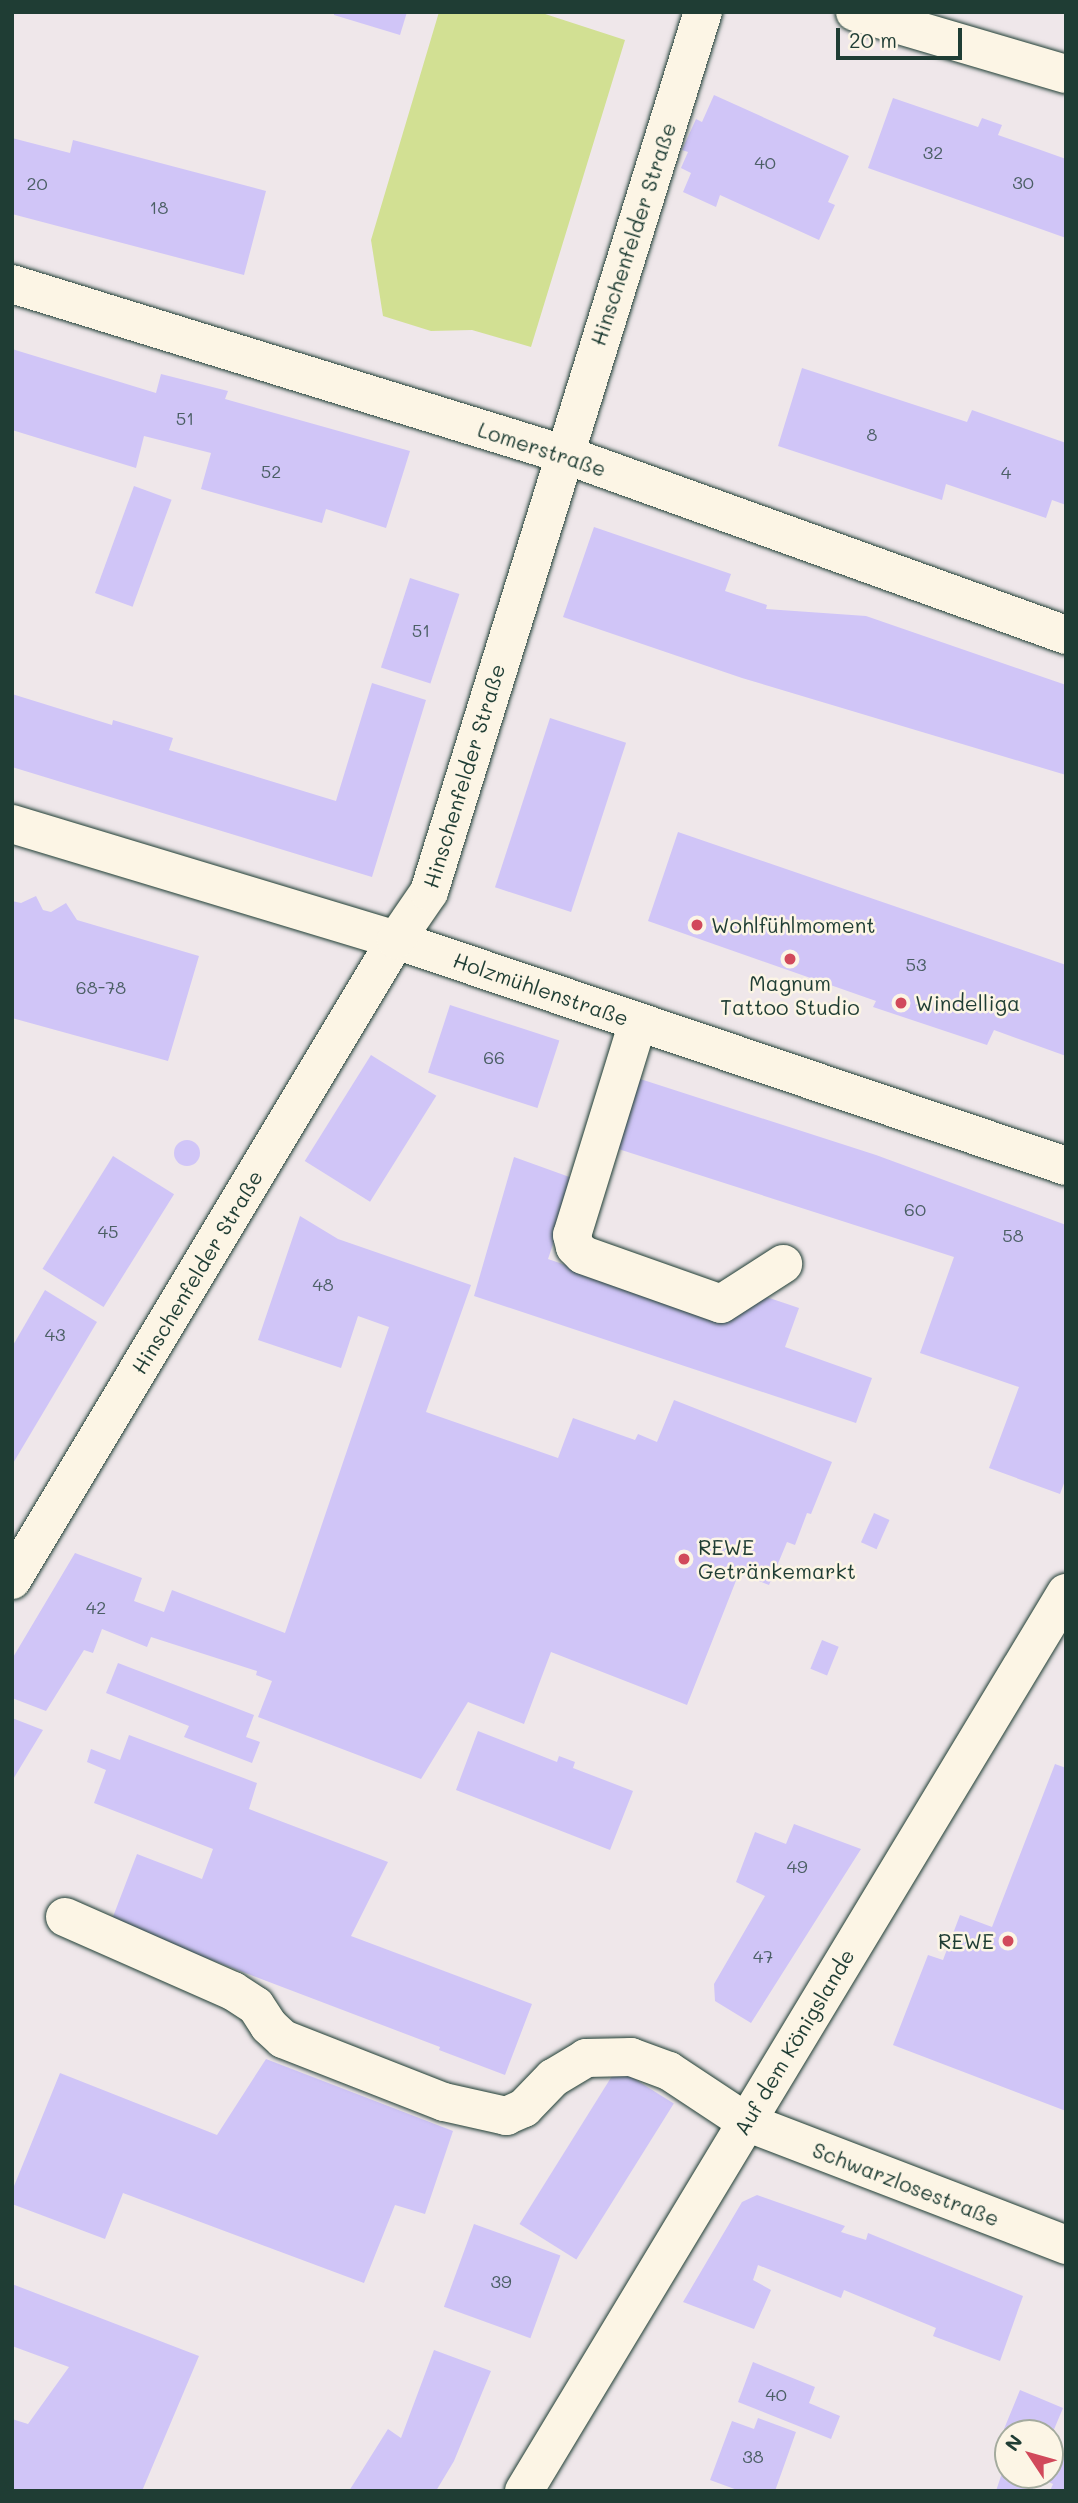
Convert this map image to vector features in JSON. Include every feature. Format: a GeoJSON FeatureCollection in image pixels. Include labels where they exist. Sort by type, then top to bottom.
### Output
{"type":"FeatureCollection","features":[{"type":"Feature","properties":{"kind":"street","name":"Hinschenfelder Straße"},"geometry":{"type":"LineString","coordinates":[[12,1580],[396,940],[429,892],[563,454],[703,12]]}},
{"type":"Feature","properties":{"kind":"street"},"geometry":{"type":"LineString","coordinates":[[855,12],[1066,74]]}},
{"type":"Feature","properties":{"kind":"street","name":"Lomerstraße"},"geometry":{"type":"LineString","coordinates":[[12,285],[563,454],[1066,635]]}},
{"type":"Feature","properties":{"kind":"street","name":"Holzmühlenstraße"},"geometry":{"type":"LineString","coordinates":[[12,824],[396,940],[1066,1166]]}},
{"type":"Feature","properties":{"kind":"street"},"geometry":{"type":"LineString","coordinates":[[638,1022],[572,1235],[575,1247],[583,1255],[721,1304],[783,1264]]}},
{"type":"Feature","properties":{"kind":"street","name":"Auf dem Königslande"},"geometry":{"type":"LineString","coordinates":[[524,2491],[1066,1593]]}},
{"type":"Feature","properties":{"kind":"street","name":"Schwarzlosestraße"},"geometry":{"type":"LineString","coordinates":[[65,1917],[233,1991],[256,2006],[269,2026],[283,2039],[444,2102],[506,2116],[524,2108],[553,2078],[586,2058],[631,2057],[669,2071],[746,2122],[1066,2245]]}},
{"type":"Feature","properties":{"kind":"green space"},"geometry":{"type":"Polygon","coordinates":[[[439,12],[539,12],[625,40],[531,347],[472,330],[431,331],[383,316],[371,240],[439,12]]]}},
{"type":"Feature","properties":{"kind":"building"},"geometry":{"type":"Polygon","coordinates":[[[334,12],[407,12],[400,35],[334,15],[334,12]]]}},
{"type":"Feature","properties":{"kind":"building"},"geometry":{"type":"Polygon","coordinates":[[[714,95],[849,156],[828,202],[835,205],[819,240],[720,195],[716,207],[683,192],[691,173],[681,168],[688,152],[682,150],[696,119],[702,122],[714,95]]]}},
{"type":"Feature","properties":{"kind":"building"},"geometry":{"type":"Polygon","coordinates":[[[893,98],[978,127],[982,118],[1002,125],[998,135],[1066,159],[1066,238],[868,168],[893,98]]]}},
{"type":"Feature","properties":{"kind":"building"},"geometry":{"type":"Polygon","coordinates":[[[12,138],[70,153],[73,140],[266,191],[244,275],[12,214],[12,138]]]}},
{"type":"Feature","properties":{"kind":"building"},"geometry":{"type":"Polygon","coordinates":[[[12,349],[156,393],[161,374],[228,391],[225,399],[410,451],[386,528],[326,509],[322,523],[201,489],[211,453],[144,436],[136,468],[12,430],[12,349]]]}},
{"type":"Feature","properties":{"kind":"building"},"geometry":{"type":"Polygon","coordinates":[[[802,368],[967,422],[972,410],[1066,443],[1066,505],[1052,500],[1046,518],[946,484],[942,500],[778,446],[802,368]]]}},
{"type":"Feature","properties":{"kind":"building"},"geometry":{"type":"Polygon","coordinates":[[[134,486],[172,500],[133,607],[95,593],[134,486]]]}},
{"type":"Feature","properties":{"kind":"building"},"geometry":{"type":"Polygon","coordinates":[[[594,527],[731,574],[725,591],[767,605],[766,609],[866,616],[1066,685],[1066,775],[742,678],[563,617],[594,527]]]}},
{"type":"Feature","properties":{"kind":"building"},"geometry":{"type":"Polygon","coordinates":[[[410,578],[459,594],[430,683],[381,667],[410,578]]]}},
{"type":"Feature","properties":{"kind":"building"},"geometry":{"type":"Polygon","coordinates":[[[372,683],[426,700],[372,877],[12,767],[12,694],[112,725],[113,720],[173,738],[169,750],[336,801],[372,683]]]}},
{"type":"Feature","properties":{"kind":"building"},"geometry":{"type":"Polygon","coordinates":[[[550,718],[626,743],[571,912],[495,887],[550,718]]]}},
{"type":"Feature","properties":{"kind":"building"},"geometry":{"type":"Polygon","coordinates":[[[678,832],[1066,965],[1066,1056],[994,1030],[987,1045],[873,1007],[876,1001],[648,921],[678,832]]]}},
{"type":"Feature","properties":{"kind":"building"},"geometry":{"type":"Polygon","coordinates":[[[36,896],[43,910],[51,912],[66,903],[77,920],[199,956],[168,1061],[12,1018],[12,901],[21,903],[36,896]]]}},
{"type":"Feature","properties":{"kind":"building"},"geometry":{"type":"Polygon","coordinates":[[[450,1005],[559,1041],[537,1108],[428,1073],[450,1005]]]}},
{"type":"Feature","properties":{"kind":"building"},"geometry":{"type":"Polygon","coordinates":[[[371,1055],[436,1096],[370,1202],[305,1161],[371,1055]]]}},
{"type":"Feature","properties":{"kind":"building"},"geometry":{"type":"Polygon","coordinates":[[[631,1076],[876,1155],[1066,1225],[1066,1478],[1060,1494],[989,1468],[1019,1387],[920,1353],[954,1257],[609,1146],[631,1076]]]}},
{"type":"Feature","properties":{"kind":"building"},"geometry":{"type":"Polygon","coordinates":[[[187,1140],[196,1144],[200,1153],[196,1162],[187,1166],[178,1162],[174,1153],[178,1144],[187,1140]]]}},
{"type":"Feature","properties":{"kind":"building"},"geometry":{"type":"Polygon","coordinates":[[[113,1156],[174,1194],[104,1307],[43,1269],[113,1156]]]}},
{"type":"Feature","properties":{"kind":"building"},"geometry":{"type":"Polygon","coordinates":[[[514,1157],[575,1179],[548,1259],[722,1319],[749,1291],[799,1308],[785,1347],[872,1378],[856,1423],[474,1296],[514,1157]]]}},
{"type":"Feature","properties":{"kind":"building"},"geometry":{"type":"Polygon","coordinates":[[[300,1216],[338,1239],[471,1285],[426,1412],[558,1458],[573,1418],[635,1440],[638,1434],[657,1442],[674,1400],[832,1462],[811,1514],[807,1513],[795,1545],[787,1542],[769,1585],[739,1573],[687,1705],[551,1652],[524,1724],[468,1702],[421,1779],[258,1717],[272,1681],[256,1675],[257,1671],[151,1637],[147,1647],[102,1629],[93,1653],[84,1650],[46,1711],[12,1698],[12,1659],[75,1553],[142,1578],[134,1601],[164,1612],[172,1590],[285,1633],[389,1327],[358,1316],[341,1368],[258,1340],[300,1216]]]}},
{"type":"Feature","properties":{"kind":"building"},"geometry":{"type":"Polygon","coordinates":[[[45,1290],[97,1322],[12,1465],[12,1347],[45,1290]]]}},
{"type":"Feature","properties":{"kind":"building"},"geometry":{"type":"Polygon","coordinates":[[[874,1513],[890,1520],[877,1549],[861,1542],[874,1513]]]}},
{"type":"Feature","properties":{"kind":"building"},"geometry":{"type":"Polygon","coordinates":[[[822,1640],[839,1647],[827,1675],[810,1669],[822,1640]]]}},
{"type":"Feature","properties":{"kind":"building"},"geometry":{"type":"Polygon","coordinates":[[[118,1663],[254,1715],[246,1737],[260,1742],[252,1763],[184,1737],[189,1726],[106,1693],[118,1663]]]}},
{"type":"Feature","properties":{"kind":"building"},"geometry":{"type":"Polygon","coordinates":[[[12,1718],[43,1730],[12,1781],[12,1718]]]}},
{"type":"Feature","properties":{"kind":"building"},"geometry":{"type":"Polygon","coordinates":[[[478,1731],[557,1762],[559,1756],[575,1762],[573,1768],[633,1791],[610,1850],[456,1790],[478,1731]]]}},
{"type":"Feature","properties":{"kind":"building"},"geometry":{"type":"Polygon","coordinates":[[[129,1735],[257,1783],[249,1809],[388,1862],[351,1936],[532,2004],[505,2075],[439,2050],[440,2047],[111,1922],[137,1854],[202,1879],[213,1849],[94,1803],[106,1770],[87,1762],[91,1749],[120,1760],[129,1735]]]}},
{"type":"Feature","properties":{"kind":"building","name":"REWE"},"geometry":{"type":"Polygon","coordinates":[[[1055,1764],[1066,1768],[1066,2111],[893,2045],[928,1955],[943,1960],[960,1915],[992,1927],[1055,1764]]]}},
{"type":"Feature","properties":{"kind":"building"},"geometry":{"type":"Polygon","coordinates":[[[794,1824],[861,1849],[751,2023],[715,2001],[714,1984],[765,1896],[736,1882],[755,1832],[786,1844],[794,1824]]]}},
{"type":"Feature","properties":{"kind":"building"},"geometry":{"type":"Polygon","coordinates":[[[266,2059],[453,2131],[425,2214],[395,2205],[364,2283],[123,2193],[105,2239],[12,2204],[12,2191],[60,2073],[217,2135],[266,2059]]]}},
{"type":"Feature","properties":{"kind":"building"},"geometry":{"type":"Polygon","coordinates":[[[617,2068],[674,2104],[576,2260],[519,2224],[617,2068]]]}},
{"type":"Feature","properties":{"kind":"building"},"geometry":{"type":"Polygon","coordinates":[[[757,2195],[845,2226],[841,2232],[866,2240],[868,2233],[1023,2296],[1000,2361],[933,2336],[936,2328],[844,2290],[841,2298],[758,2265],[753,2280],[771,2290],[754,2329],[683,2302],[742,2202],[757,2195]]]}},
{"type":"Feature","properties":{"kind":"building"},"geometry":{"type":"Polygon","coordinates":[[[474,2224],[560,2255],[530,2338],[444,2307],[474,2224]]]}},
{"type":"Feature","properties":{"kind":"building"},"geometry":{"type":"Polygon","coordinates":[[[12,2284],[199,2356],[142,2491],[12,2491],[12,2419],[28,2424],[69,2367],[12,2346],[12,2284]]]}},
{"type":"Feature","properties":{"kind":"building"},"geometry":{"type":"Polygon","coordinates":[[[434,2350],[491,2371],[454,2461],[436,2491],[349,2491],[388,2429],[401,2438],[434,2350]]]}},
{"type":"Feature","properties":{"kind":"building"},"geometry":{"type":"Polygon","coordinates":[[[753,2362],[815,2387],[809,2403],[840,2416],[831,2439],[738,2402],[753,2362]]]}},
{"type":"Feature","properties":{"kind":"building"},"geometry":{"type":"Polygon","coordinates":[[[1020,2390],[1063,2408],[1058,2419],[1008,2419],[1020,2390]]]}},
{"type":"Feature","properties":{"kind":"building"},"geometry":{"type":"Polygon","coordinates":[[[758,2418],[796,2432],[775,2491],[740,2491],[710,2480],[732,2421],[754,2429],[758,2418]]]}},
{"type":"Feature","properties":{"kind":"building"},"geometry":{"type":"Polygon","coordinates":[[[1064,2453],[1066,2454],[1066,2491],[1050,2491],[1064,2489],[1064,2453]]]}},
{"type":"Feature","properties":{"kind":"building"},"geometry":{"type":"Polygon","coordinates":[[[997,2489],[1033,2489],[1032,2491],[996,2491],[997,2489]]]}},
{"type":"Feature","properties":{"kind":"place","name":"Wohlfühlmoment"},"geometry":{"type":"Point","coordinates":[697,925]}},
{"type":"Feature","properties":{"kind":"place","name":"Magnum Tattoo Studio"},"geometry":{"type":"Point","coordinates":[790,959]}},
{"type":"Feature","properties":{"kind":"place","name":"Windelliga"},"geometry":{"type":"Point","coordinates":[901,1003]}},
{"type":"Feature","properties":{"kind":"place","name":"REWE Getränkemarkt"},"geometry":{"type":"Point","coordinates":[684,1559]}},
{"type":"Feature","properties":{"kind":"place","name":"REWE"},"geometry":{"type":"Point","coordinates":[1008,1941]}}]}
